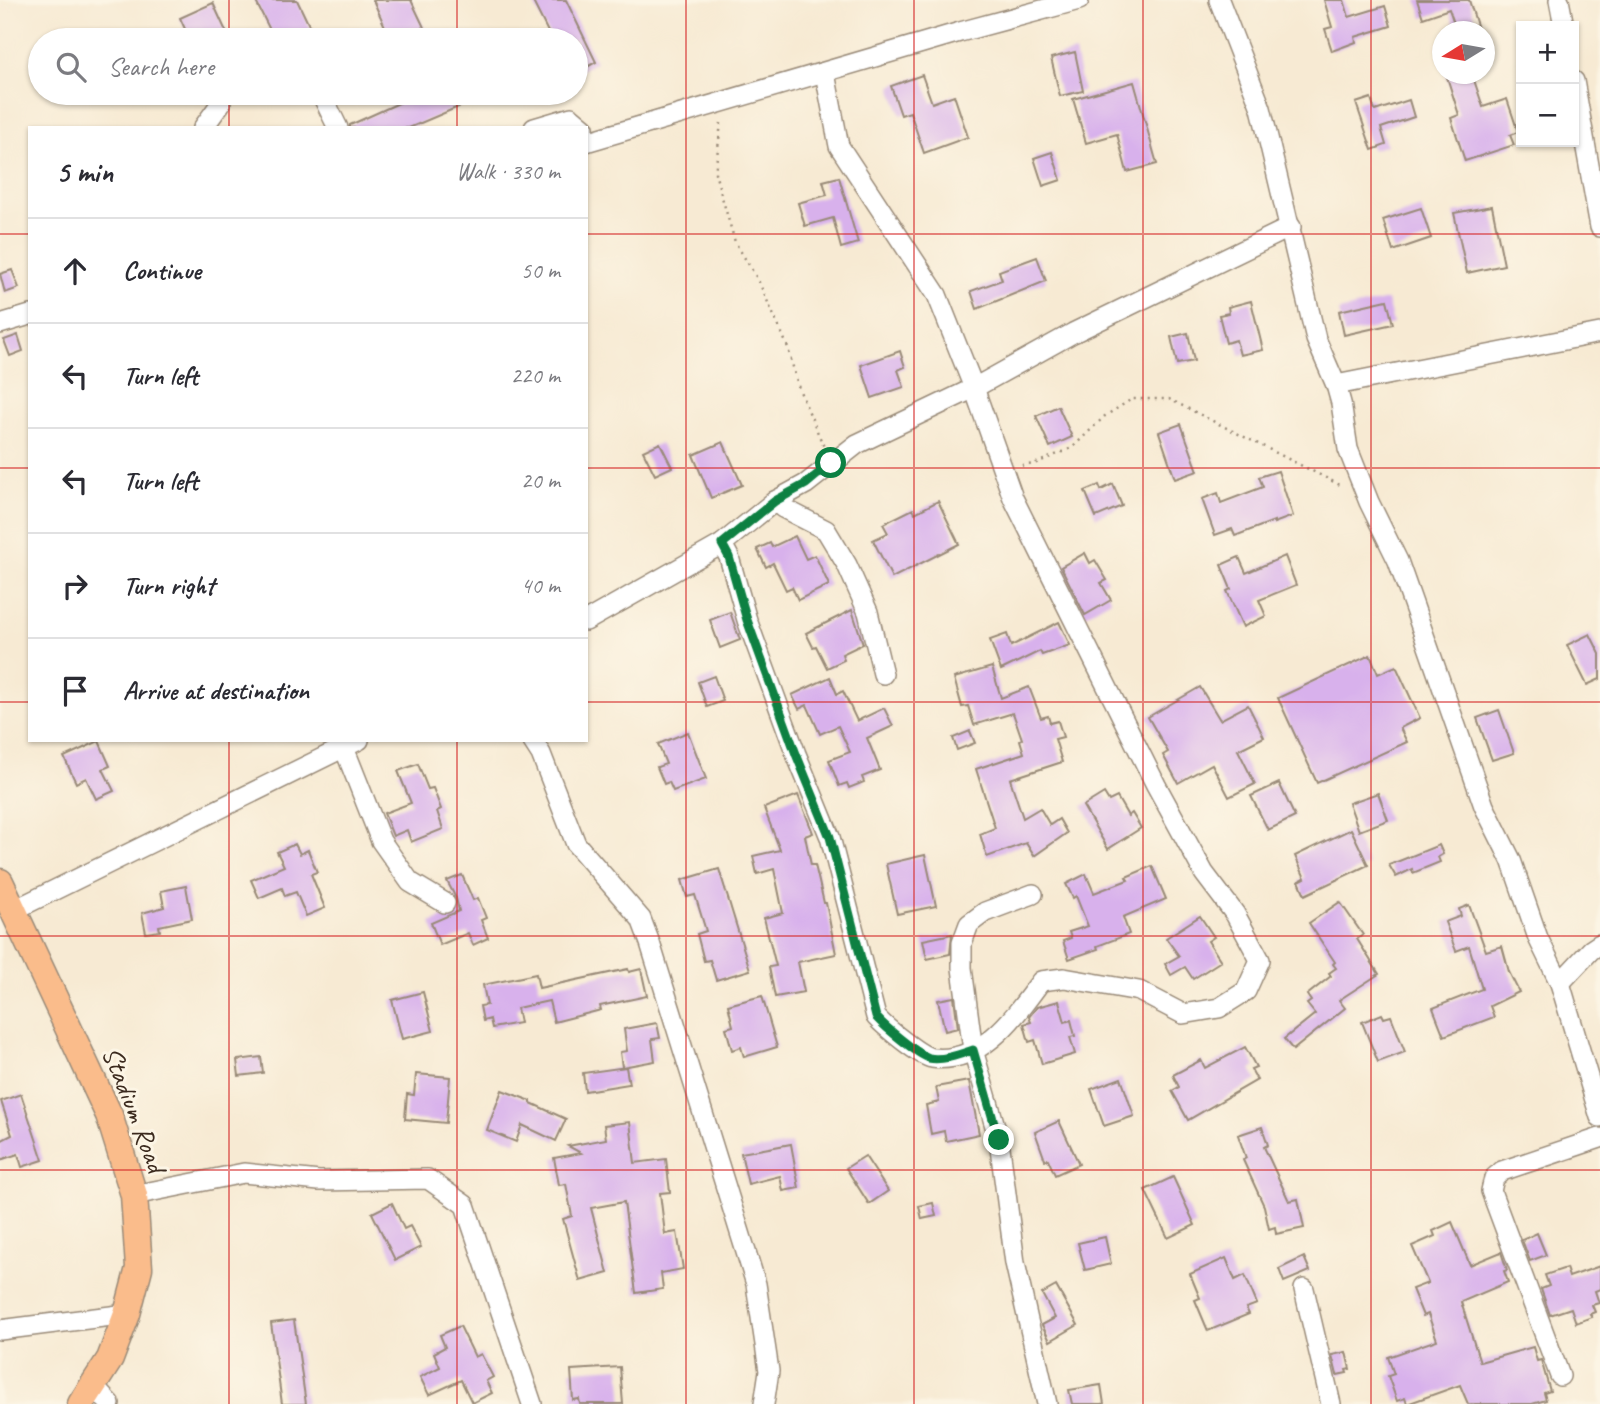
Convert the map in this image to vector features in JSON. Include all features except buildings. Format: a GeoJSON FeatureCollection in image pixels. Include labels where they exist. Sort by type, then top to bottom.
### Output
{"type":"FeatureCollection","features":[{"type":"Feature","properties":{"kind":"main road","name":"Stadium Road"},"geometry":{"type":"LineString","coordinates":[[0,882],[109,1115],[134,1195],[139,1268],[127,1314],[95,1398]]}},
{"type":"Feature","properties":{"kind":"street"},"geometry":{"type":"LineString","coordinates":[[588,136],[723,102],[1079,0]]}},
{"type":"Feature","properties":{"kind":"street"},"geometry":{"type":"LineString","coordinates":[[1219,0],[1261,108],[1316,339],[1336,385],[1348,449],[1402,574],[1484,806],[1511,860],[1538,938],[1560,983],[1600,1118]]}},
{"type":"Feature","properties":{"kind":"street"},"geometry":{"type":"LineString","coordinates":[[1559,0],[1563,21]]}},
{"type":"Feature","properties":{"kind":"street"},"geometry":{"type":"LineString","coordinates":[[722,544],[729,557],[747,620],[796,754],[830,837],[876,1017],[888,1030],[930,1058],[952,1056],[973,1050],[1007,1027],[1041,981],[1064,978],[1139,991],[1183,1014],[1219,1008],[1246,991],[1260,960],[1235,914],[1204,873],[1156,785],[1018,509],[937,295],[839,146],[825,73]]}},
{"type":"Feature","properties":{"kind":"street"},"geometry":{"type":"LineString","coordinates":[[1575,84],[1600,226]]}},
{"type":"Feature","properties":{"kind":"street"},"geometry":{"type":"LineString","coordinates":[[205,126],[220,105]]}},
{"type":"Feature","properties":{"kind":"street"},"geometry":{"type":"LineString","coordinates":[[327,105],[337,126]]}},
{"type":"Feature","properties":{"kind":"street"},"geometry":{"type":"LineString","coordinates":[[541,126],[571,117],[578,126]]}},
{"type":"Feature","properties":{"kind":"street"},"geometry":{"type":"LineString","coordinates":[[588,620],[722,544],[775,501],[806,484],[857,444],[974,388],[1073,333],[1290,227]]}},
{"type":"Feature","properties":{"kind":"street"},"geometry":{"type":"LineString","coordinates":[[0,323],[28,316]]}},
{"type":"Feature","properties":{"kind":"street"},"geometry":{"type":"LineString","coordinates":[[1336,385],[1600,333]]}},
{"type":"Feature","properties":{"kind":"street"},"geometry":{"type":"LineString","coordinates":[[775,501],[783,508],[826,530],[847,565],[868,612],[883,674]]}},
{"type":"Feature","properties":{"kind":"street"},"geometry":{"type":"LineString","coordinates":[[533,742],[541,754],[576,844],[640,919],[650,943],[756,1284],[769,1371],[764,1404]]}},
{"type":"Feature","properties":{"kind":"street"},"geometry":{"type":"LineString","coordinates":[[12,911],[347,743],[381,841],[410,881],[445,903]]}},
{"type":"Feature","properties":{"kind":"street"},"geometry":{"type":"LineString","coordinates":[[1033,894],[985,912],[969,923],[961,943],[973,1050],[999,1140],[1015,1263],[1047,1404]]}},
{"type":"Feature","properties":{"kind":"street"},"geometry":{"type":"LineString","coordinates":[[1560,983],[1600,944]]}},
{"type":"Feature","properties":{"kind":"street"},"geometry":{"type":"LineString","coordinates":[[1560,1376],[1491,1191],[1494,1178],[1502,1171],[1600,1138]]}},
{"type":"Feature","properties":{"kind":"street"},"geometry":{"type":"LineString","coordinates":[[134,1195],[244,1173],[319,1181],[428,1179],[465,1205],[532,1404]]}},
{"type":"Feature","properties":{"kind":"street"},"geometry":{"type":"LineString","coordinates":[[1304,1289],[1331,1404]]}},
{"type":"Feature","properties":{"kind":"street"},"geometry":{"type":"LineString","coordinates":[[0,1329],[127,1314]]}},
{"type":"Feature","properties":{"kind":"path"},"geometry":{"type":"LineString","coordinates":[[723,102],[715,173],[735,242],[758,279],[787,345],[799,388],[831,463]]}},
{"type":"Feature","properties":{"kind":"path"},"geometry":{"type":"LineString","coordinates":[[1002,469],[1034,464],[1072,448],[1105,416],[1132,399],[1169,400],[1290,459],[1369,502]]}},
{"type":"Feature","properties":{"kind":"route"},"geometry":{"type":"LineString","coordinates":[[831,463],[806,484],[775,501],[722,544],[729,557],[747,620],[796,754],[830,837],[876,1017],[888,1030],[930,1058],[973,1050],[999,1140]]}}]}
